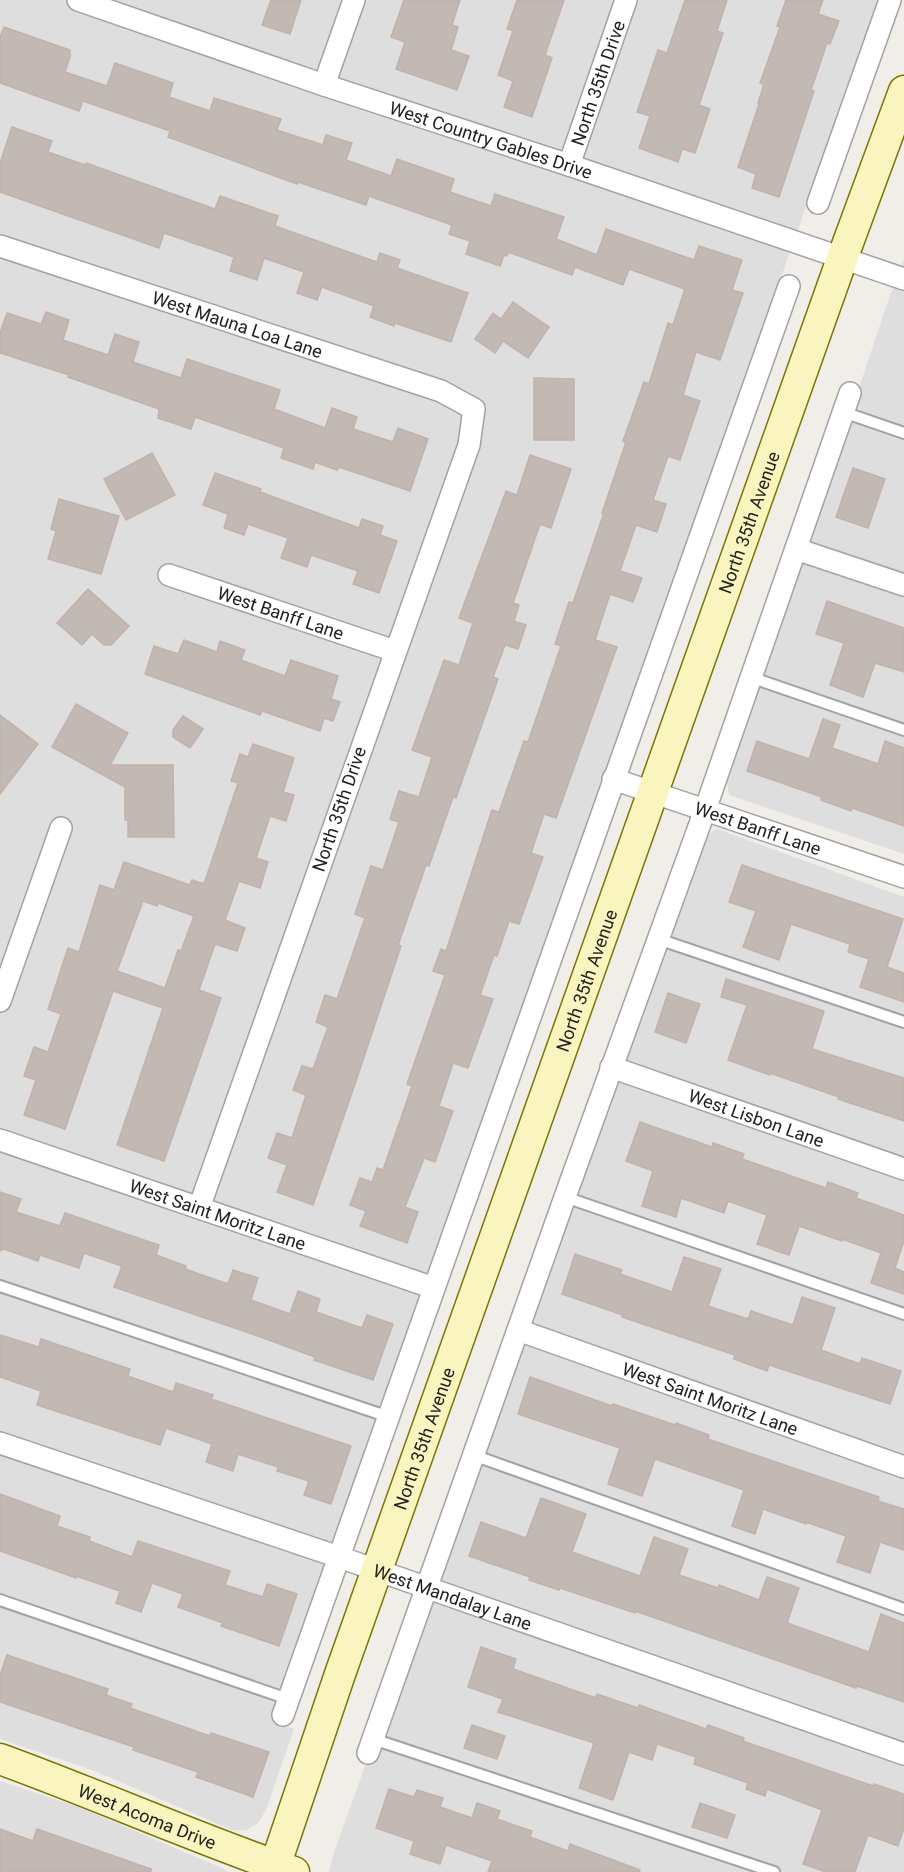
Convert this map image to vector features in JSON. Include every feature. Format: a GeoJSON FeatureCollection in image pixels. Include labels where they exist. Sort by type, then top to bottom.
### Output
{"type":"FeatureCollection","features":[{"type":"Feature","properties":{"kind":"main road","name":"North 35th Avenue"},"geometry":{"type":"LineString","coordinates":[[281,1870],[336,1685],[842,258],[898,124],[904,91]]}},
{"type":"Feature","properties":{"kind":"main road","name":"West Acoma Drive"},"geometry":{"type":"LineString","coordinates":[[0,1759],[76,1787],[281,1870]]}},
{"type":"Feature","properties":{"kind":"street","name":"West Country Gables Drive"},"geometry":{"type":"LineString","coordinates":[[78,0],[324,85],[569,165],[904,279]]}},
{"type":"Feature","properties":{"kind":"street"},"geometry":{"type":"LineString","coordinates":[[324,85],[354,0]]}},
{"type":"Feature","properties":{"kind":"street","name":"North 35th Drive"},"geometry":{"type":"LineString","coordinates":[[569,165],[627,0]]}},
{"type":"Feature","properties":{"kind":"street"},"geometry":{"type":"LineString","coordinates":[[818,202],[890,0]]}},
{"type":"Feature","properties":{"kind":"street","name":"West Mauna Loa Lane"},"geometry":{"type":"LineString","coordinates":[[0,246],[441,391],[474,409]]}},
{"type":"Feature","properties":{"kind":"street"},"geometry":{"type":"LineString","coordinates":[[285,1707],[789,286]]}},
{"type":"Feature","properties":{"kind":"street"},"geometry":{"type":"LineString","coordinates":[[371,1746],[611,1067],[705,810],[847,402]]}},
{"type":"Feature","properties":{"kind":"street","name":"North 35th Drive"},"geometry":{"type":"LineString","coordinates":[[199,1208],[469,445],[474,409]]}},
{"type":"Feature","properties":{"kind":"street"},"geometry":{"type":"LineString","coordinates":[[796,549],[904,585]]}},
{"type":"Feature","properties":{"kind":"street","name":"West Banff Lane"},"geometry":{"type":"LineString","coordinates":[[169,574],[395,651]]}},
{"type":"Feature","properties":{"kind":"street","name":"West Banff Lane"},"geometry":{"type":"LineString","coordinates":[[613,779],[904,877]]}},
{"type":"Feature","properties":{"kind":"street"},"geometry":{"type":"LineString","coordinates":[[0,1001],[61,828]]}},
{"type":"Feature","properties":{"kind":"street","name":"West Lisbon Lane"},"geometry":{"type":"LineString","coordinates":[[611,1067],[904,1169]]}},
{"type":"Feature","properties":{"kind":"street","name":"West Saint Moritz Lane"},"geometry":{"type":"LineString","coordinates":[[0,1140],[434,1288]]}},
{"type":"Feature","properties":{"kind":"street","name":"West Saint Moritz Lane"},"geometry":{"type":"LineString","coordinates":[[518,1330],[904,1467]]}},
{"type":"Feature","properties":{"kind":"street","name":"West Mandalay Lane"},"geometry":{"type":"LineString","coordinates":[[0,1443],[339,1557],[904,1754]]}},
{"type":"Feature","properties":{"kind":"lane"},"geometry":{"type":"LineString","coordinates":[[847,402],[904,433]]}},
{"type":"Feature","properties":{"kind":"lane"},"geometry":{"type":"LineString","coordinates":[[750,677],[904,730]]}},
{"type":"Feature","properties":{"kind":"lane"},"geometry":{"type":"LineString","coordinates":[[658,939],[904,1022]]}},
{"type":"Feature","properties":{"kind":"lane"},"geometry":{"type":"LineString","coordinates":[[565,1197],[904,1314]]}},
{"type":"Feature","properties":{"kind":"lane"},"geometry":{"type":"LineString","coordinates":[[0,1286],[389,1417]]}},
{"type":"Feature","properties":{"kind":"lane"},"geometry":{"type":"LineString","coordinates":[[473,1455],[904,1610]]}},
{"type":"Feature","properties":{"kind":"lane"},"geometry":{"type":"LineString","coordinates":[[0,1600],[285,1707]]}},
{"type":"Feature","properties":{"kind":"lane"},"geometry":{"type":"LineString","coordinates":[[371,1746],[774,1872]]}},
{"type":"Feature","properties":{"kind":"shaded area"},"geometry":{"type":"Polygon","coordinates":[[[0,0],[879,0],[271,1721],[294,1729],[266,1810],[258,1823],[246,1830],[232,1830],[95,1771],[0,1739],[0,0]]]}},
{"type":"Feature","properties":{"kind":"shaded area"},"geometry":{"type":"Polygon","coordinates":[[[904,259],[904,854],[729,795],[727,783],[904,259]]]}},
{"type":"Feature","properties":{"kind":"shaded area"},"geometry":{"type":"Polygon","coordinates":[[[717,829],[904,897],[904,1872],[329,1872],[334,1852],[703,837],[717,829]]]}},
{"type":"Feature","properties":{"kind":"shaded area"},"geometry":{"type":"Polygon","coordinates":[[[0,1781],[81,1808],[227,1872],[0,1872],[0,1781]]]}},
{"type":"Feature","properties":{"kind":"building"},"geometry":{"type":"Polygon","coordinates":[[[271,0],[301,0],[290,34],[262,25],[271,0]]]}},
{"type":"Feature","properties":{"kind":"building"},"geometry":{"type":"Polygon","coordinates":[[[404,0],[460,0],[452,25],[458,27],[451,50],[469,56],[457,90],[396,69],[405,42],[391,37],[404,0]]]}},
{"type":"Feature","properties":{"kind":"building"},"geometry":{"type":"Polygon","coordinates":[[[517,0],[564,0],[545,55],[552,58],[532,117],[504,107],[513,81],[498,75],[513,31],[507,29],[517,0]]]}},
{"type":"Feature","properties":{"kind":"building"},"geometry":{"type":"Polygon","coordinates":[[[685,0],[727,0],[717,31],[723,33],[699,105],[710,109],[695,153],[682,149],[678,162],[639,148],[650,116],[637,112],[658,50],[667,53],[685,0]]]}},
{"type":"Feature","properties":{"kind":"building"},"geometry":{"type":"Polygon","coordinates":[[[786,0],[823,0],[818,14],[839,21],[830,44],[827,43],[811,90],[814,91],[779,197],[752,188],[756,174],[738,167],[759,104],[764,84],[760,83],[780,27],[777,26],[786,0]]]}},
{"type":"Feature","properties":{"kind":"building"},"geometry":{"type":"Polygon","coordinates":[[[4,27],[70,50],[65,72],[107,86],[115,63],[173,83],[169,97],[210,111],[214,98],[281,119],[277,130],[323,145],[326,135],[352,143],[346,160],[391,176],[397,159],[454,179],[450,192],[491,206],[495,194],[564,217],[556,239],[597,255],[606,229],[694,260],[699,246],[742,260],[732,290],[743,293],[720,360],[696,352],[683,395],[700,401],[680,460],[668,456],[653,500],[666,504],[657,532],[636,525],[620,571],[642,578],[633,602],[610,594],[595,640],[617,647],[556,818],[544,814],[531,853],[543,857],[519,924],[509,921],[497,956],[494,955],[480,995],[493,999],[468,1068],[453,1063],[439,1106],[453,1111],[435,1162],[424,1158],[405,1207],[418,1212],[407,1243],[360,1226],[366,1211],[350,1205],[360,1178],[372,1182],[377,1168],[383,1170],[412,1086],[407,1084],[445,975],[433,971],[441,949],[446,951],[492,810],[499,812],[524,741],[528,742],[561,646],[555,644],[569,602],[573,603],[604,513],[602,513],[626,442],[623,441],[644,382],[649,384],[668,323],[673,325],[685,289],[629,269],[623,285],[575,267],[572,275],[508,252],[507,256],[504,255],[500,266],[466,254],[470,241],[449,234],[452,225],[369,196],[366,205],[298,182],[297,184],[168,137],[170,131],[83,101],[79,111],[0,83],[0,37],[4,27]]]}},
{"type":"Feature","properties":{"kind":"building"},"geometry":{"type":"Polygon","coordinates":[[[12,127],[52,141],[48,152],[85,165],[86,163],[215,209],[220,196],[278,216],[275,226],[377,262],[380,253],[400,260],[397,268],[468,293],[451,342],[370,317],[374,306],[322,287],[317,300],[297,293],[304,272],[264,258],[257,280],[230,271],[234,257],[164,233],[159,248],[0,192],[0,163],[12,127]]]}},
{"type":"Feature","properties":{"kind":"building"},"geometry":{"type":"Polygon","coordinates":[[[513,302],[549,327],[528,358],[503,341],[495,353],[475,339],[493,313],[501,319],[513,302]]]}},
{"type":"Feature","properties":{"kind":"building"},"geometry":{"type":"Polygon","coordinates":[[[46,312],[69,320],[63,340],[108,355],[115,334],[139,342],[133,362],[181,378],[187,359],[280,390],[274,409],[325,428],[332,408],[357,417],[353,429],[393,442],[398,428],[428,439],[410,491],[339,467],[337,470],[315,462],[313,469],[281,458],[284,448],[195,417],[191,429],[158,418],[159,409],[68,377],[69,375],[0,353],[0,333],[7,313],[41,324],[46,312]]]}},
{"type":"Feature","properties":{"kind":"building"},"geometry":{"type":"Polygon","coordinates":[[[534,378],[574,379],[574,440],[534,440],[534,378]]]}},
{"type":"Feature","properties":{"kind":"building"},"geometry":{"type":"Polygon","coordinates":[[[152,453],[175,495],[126,520],[104,479],[152,453]]]}},
{"type":"Feature","properties":{"kind":"building"},"geometry":{"type":"Polygon","coordinates":[[[530,455],[571,469],[551,528],[540,524],[513,603],[519,605],[514,621],[526,625],[518,649],[505,645],[493,677],[498,679],[456,798],[453,797],[429,866],[426,865],[398,945],[401,946],[313,1205],[277,1192],[287,1165],[268,1158],[277,1133],[292,1138],[306,1095],[293,1090],[302,1066],[313,1069],[328,1027],[316,1022],[325,995],[337,999],[365,918],[355,914],[371,866],[383,870],[399,822],[390,819],[399,791],[419,797],[432,757],[412,750],[444,660],[459,665],[473,623],[459,618],[506,491],[517,495],[530,455]]]}},
{"type":"Feature","properties":{"kind":"building"},"geometry":{"type":"Polygon","coordinates":[[[853,468],[885,479],[868,528],[836,517],[853,468]]]}},
{"type":"Feature","properties":{"kind":"building"},"geometry":{"type":"Polygon","coordinates":[[[215,473],[359,528],[362,519],[383,526],[380,535],[397,541],[379,593],[353,584],[358,571],[311,555],[307,567],[281,558],[288,538],[248,524],[244,535],[224,528],[228,514],[203,505],[215,473]]]}},
{"type":"Feature","properties":{"kind":"building"},"geometry":{"type":"Polygon","coordinates":[[[59,499],[119,516],[101,574],[48,559],[56,531],[51,529],[59,499]]]}},
{"type":"Feature","properties":{"kind":"building"},"geometry":{"type":"Polygon","coordinates":[[[88,589],[129,626],[111,645],[104,645],[92,634],[82,645],[57,623],[88,589]]]}},
{"type":"Feature","properties":{"kind":"building"},"geometry":{"type":"Polygon","coordinates":[[[827,601],[904,628],[904,672],[875,663],[863,697],[830,685],[844,643],[816,634],[827,601]]]}},
{"type":"Feature","properties":{"kind":"building"},"geometry":{"type":"Polygon","coordinates":[[[184,640],[217,652],[220,641],[245,650],[241,660],[285,676],[291,660],[338,676],[331,699],[340,702],[333,721],[324,718],[320,731],[262,711],[260,715],[145,674],[154,646],[178,654],[184,640]]]}},
{"type":"Feature","properties":{"kind":"building"},"geometry":{"type":"Polygon","coordinates":[[[76,704],[128,733],[110,765],[173,765],[174,837],[128,837],[128,820],[125,820],[125,787],[52,747],[76,704]]]}},
{"type":"Feature","properties":{"kind":"building"},"geometry":{"type":"Polygon","coordinates":[[[0,715],[38,744],[0,794],[0,715]]]}},
{"type":"Feature","properties":{"kind":"building"},"geometry":{"type":"Polygon","coordinates":[[[183,716],[203,729],[190,748],[173,737],[173,730],[183,716]]]}},
{"type":"Feature","properties":{"kind":"building"},"geometry":{"type":"Polygon","coordinates":[[[823,719],[840,725],[832,748],[878,764],[885,741],[904,748],[904,826],[852,808],[851,811],[821,800],[822,797],[747,771],[757,741],[809,759],[823,719]]]}},
{"type":"Feature","properties":{"kind":"building"},"geometry":{"type":"Polygon","coordinates":[[[253,744],[294,758],[283,792],[294,795],[286,821],[270,816],[256,858],[268,862],[260,888],[239,881],[225,920],[245,928],[237,951],[215,944],[199,990],[221,998],[164,1161],[117,1145],[163,1008],[113,991],[65,1129],[24,1115],[36,1080],[24,1076],[34,1047],[48,1052],[61,1014],[48,1009],[68,948],[79,952],[100,885],[114,890],[124,862],[190,885],[192,880],[204,884],[238,783],[231,781],[240,754],[248,757],[253,744]],[[143,901],[117,971],[165,988],[178,950],[181,951],[194,916],[158,903],[157,906],[143,901]]]}},
{"type":"Feature","properties":{"kind":"building"},"geometry":{"type":"Polygon","coordinates":[[[742,865],[903,919],[887,967],[904,973],[904,1002],[860,987],[869,959],[848,952],[850,944],[791,924],[779,960],[743,947],[756,911],[729,902],[742,865]]]}},
{"type":"Feature","properties":{"kind":"building"},"geometry":{"type":"Polygon","coordinates":[[[726,979],[824,1011],[812,1049],[904,1078],[904,1121],[728,1060],[747,1005],[721,997],[726,979]]]}},
{"type":"Feature","properties":{"kind":"building"},"geometry":{"type":"Polygon","coordinates":[[[668,993],[700,1004],[686,1043],[655,1032],[668,993]]]}},
{"type":"Feature","properties":{"kind":"building"},"geometry":{"type":"Polygon","coordinates":[[[640,1122],[712,1147],[713,1143],[744,1154],[742,1159],[826,1188],[828,1182],[858,1193],[856,1198],[904,1215],[904,1241],[895,1268],[904,1272],[904,1294],[871,1283],[881,1253],[842,1239],[842,1241],[799,1226],[789,1255],[757,1244],[767,1215],[728,1201],[724,1213],[681,1198],[676,1217],[642,1206],[653,1171],[626,1161],[640,1122]]]}},
{"type":"Feature","properties":{"kind":"building"},"geometry":{"type":"Polygon","coordinates":[[[0,1192],[21,1199],[16,1212],[60,1226],[65,1213],[159,1245],[156,1255],[186,1266],[185,1269],[228,1284],[233,1270],[258,1278],[251,1300],[290,1314],[298,1291],[320,1299],[316,1312],[362,1328],[367,1315],[393,1324],[373,1380],[314,1360],[315,1357],[255,1335],[114,1287],[122,1266],[84,1253],[79,1268],[40,1255],[38,1261],[4,1249],[0,1251],[0,1192]]]}},
{"type":"Feature","properties":{"kind":"building"},"geometry":{"type":"Polygon","coordinates":[[[575,1254],[622,1270],[620,1274],[672,1292],[684,1257],[721,1269],[708,1306],[748,1319],[751,1311],[793,1325],[802,1297],[835,1308],[821,1350],[860,1364],[862,1358],[901,1371],[890,1404],[769,1365],[767,1371],[734,1359],[735,1355],[562,1294],[575,1254]]]}},
{"type":"Feature","properties":{"kind":"building"},"geometry":{"type":"Polygon","coordinates":[[[0,1335],[39,1347],[41,1339],[130,1369],[128,1376],[173,1392],[176,1383],[213,1395],[211,1399],[351,1446],[331,1504],[304,1495],[309,1481],[277,1471],[278,1467],[238,1454],[233,1471],[206,1462],[212,1444],[166,1428],[160,1445],[37,1405],[41,1391],[0,1377],[0,1335]]]}},
{"type":"Feature","properties":{"kind":"building"},"geometry":{"type":"Polygon","coordinates":[[[530,1377],[612,1406],[613,1404],[675,1425],[676,1423],[709,1435],[708,1439],[879,1497],[878,1501],[904,1509],[904,1550],[880,1542],[870,1573],[837,1562],[846,1536],[806,1522],[806,1524],[763,1509],[755,1534],[732,1526],[744,1490],[655,1459],[642,1496],[608,1484],[620,1448],[518,1414],[530,1377]]]}},
{"type":"Feature","properties":{"kind":"building"},"geometry":{"type":"Polygon","coordinates":[[[0,1494],[60,1516],[57,1526],[90,1537],[89,1541],[132,1557],[138,1541],[230,1571],[225,1585],[263,1597],[267,1584],[297,1594],[279,1646],[221,1626],[223,1623],[178,1607],[183,1594],[152,1583],[141,1612],[116,1603],[120,1591],[0,1551],[0,1494]]]}},
{"type":"Feature","properties":{"kind":"building"},"geometry":{"type":"Polygon","coordinates":[[[541,1498],[586,1514],[572,1552],[640,1576],[654,1537],[688,1549],[679,1575],[718,1588],[719,1585],[759,1600],[767,1577],[799,1588],[787,1623],[869,1652],[881,1614],[904,1623],[904,1702],[857,1686],[856,1688],[635,1611],[635,1613],[529,1580],[530,1577],[469,1556],[481,1522],[526,1538],[541,1498]]]}},
{"type":"Feature","properties":{"kind":"building"},"geometry":{"type":"Polygon","coordinates":[[[481,1647],[516,1659],[513,1669],[596,1698],[597,1694],[638,1708],[639,1705],[706,1729],[708,1725],[744,1738],[743,1741],[873,1786],[874,1784],[904,1794],[904,1828],[898,1846],[868,1835],[855,1872],[826,1872],[803,1864],[822,1810],[767,1789],[765,1796],[746,1789],[748,1783],[694,1764],[696,1757],[657,1744],[652,1760],[629,1752],[613,1800],[579,1788],[594,1743],[498,1712],[503,1699],[468,1687],[481,1647]]]}},
{"type":"Feature","properties":{"kind":"building"},"geometry":{"type":"Polygon","coordinates":[[[7,1655],[108,1689],[106,1695],[132,1704],[130,1708],[210,1736],[211,1733],[269,1752],[253,1797],[196,1777],[198,1772],[133,1750],[134,1747],[0,1702],[0,1675],[7,1655]]]}},
{"type":"Feature","properties":{"kind":"building"},"geometry":{"type":"Polygon","coordinates":[[[472,1725],[505,1736],[497,1759],[464,1748],[472,1725]]]}},
{"type":"Feature","properties":{"kind":"building"},"geometry":{"type":"Polygon","coordinates":[[[389,1789],[414,1797],[417,1790],[443,1798],[440,1807],[472,1818],[477,1803],[500,1811],[497,1819],[532,1831],[530,1837],[568,1851],[570,1844],[640,1870],[639,1872],[488,1872],[492,1861],[446,1845],[440,1864],[410,1854],[414,1841],[376,1828],[389,1789]]]}},
{"type":"Feature","properties":{"kind":"building"},"geometry":{"type":"Polygon","coordinates":[[[700,1803],[735,1815],[727,1838],[692,1827],[700,1803]]]}},
{"type":"Feature","properties":{"kind":"building"},"geometry":{"type":"Polygon","coordinates":[[[0,1829],[33,1841],[37,1829],[151,1869],[151,1872],[0,1872],[0,1829]]]}}]}
